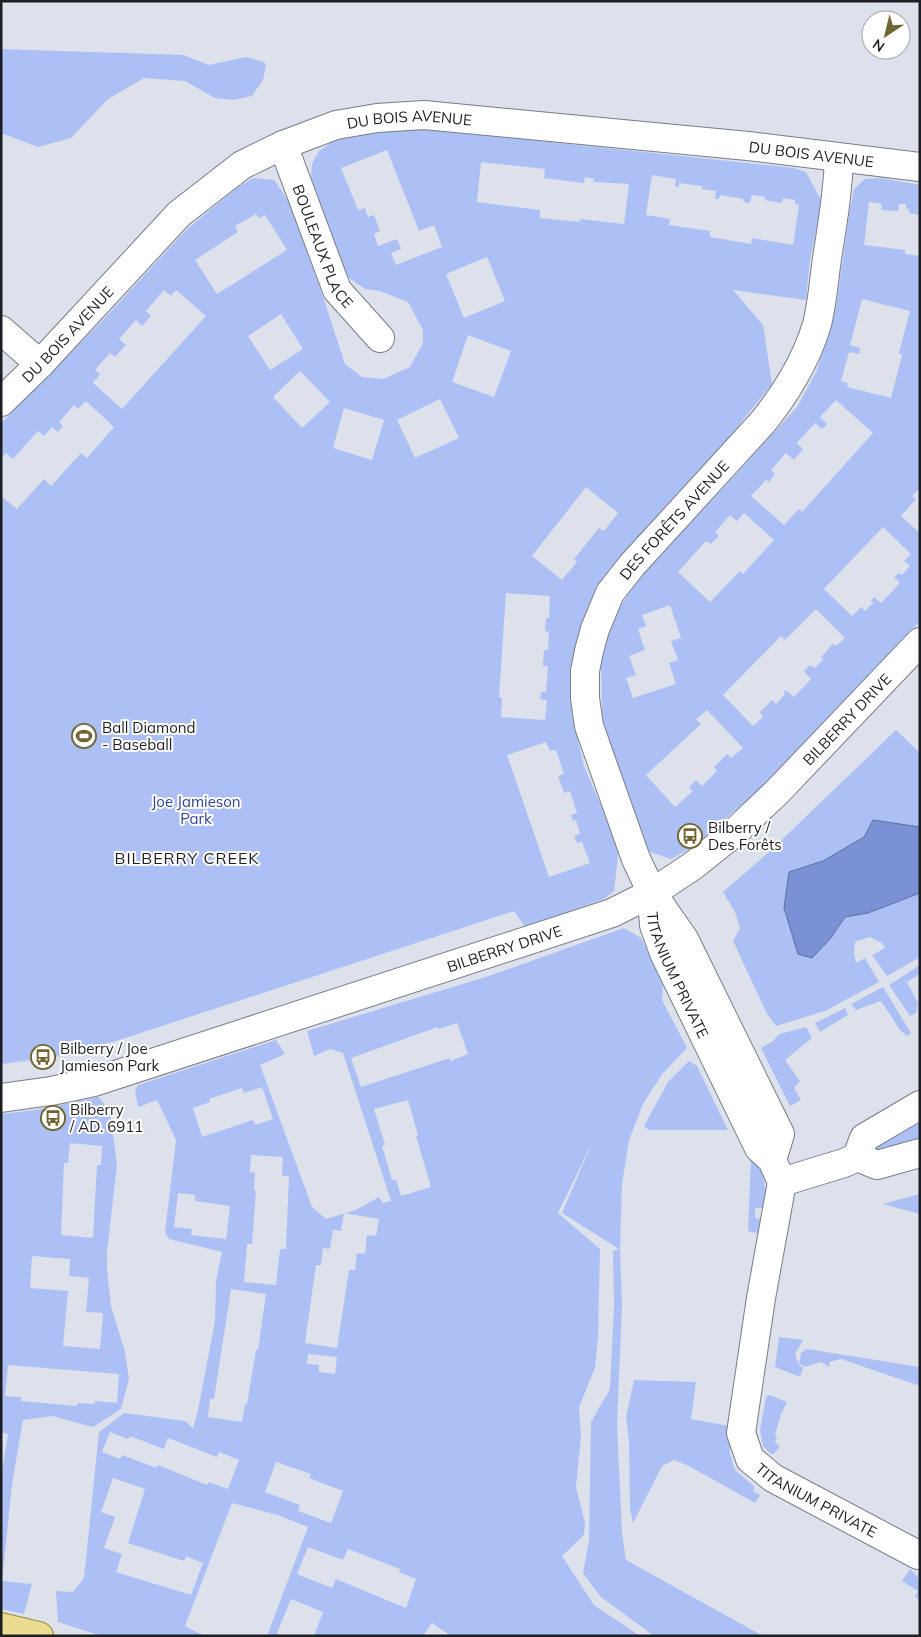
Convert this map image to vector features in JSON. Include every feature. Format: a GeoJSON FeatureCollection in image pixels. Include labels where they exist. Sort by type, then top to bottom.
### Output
{"type":"FeatureCollection","features":[{"type":"Feature","properties":{"kind":"main road"},"geometry":{"type":"LineString","coordinates":[[1,1627],[38,1636]]}},
{"type":"Feature","properties":{"kind":"street","name":"DU BOIS AVENUE"},"geometry":{"type":"LineString","coordinates":[[1,402],[40,364],[180,214],[242,165],[283,144],[336,125],[377,118],[424,115],[748,146],[920,167]]}},
{"type":"Feature","properties":{"kind":"street","name":"BOULEAUX PLACE"},"geometry":{"type":"LineString","coordinates":[[283,144],[337,290],[380,338]]}},
{"type":"Feature","properties":{"kind":"street","name":"DES FORÊTS AVENUE"},"geometry":{"type":"LineString","coordinates":[[652,892],[636,858],[589,726],[585,698],[585,671],[589,651],[595,629],[610,593],[632,564],[762,423],[780,399],[804,354],[817,323],[838,188],[839,158]]}},
{"type":"Feature","properties":{"kind":"street"},"geometry":{"type":"LineString","coordinates":[[1,330],[40,364]]}},
{"type":"Feature","properties":{"kind":"street","name":"BILBERRY DRIVE"},"geometry":{"type":"LineString","coordinates":[[1,1098],[51,1091],[94,1082],[612,913],[652,892],[694,865],[754,815],[920,642]]}},
{"type":"Feature","properties":{"kind":"street","name":"TITANIUM PRIVATE"},"geometry":{"type":"LineString","coordinates":[[652,892],[654,925],[664,953],[759,1148],[777,1171],[760,1308],[741,1433],[750,1459],[773,1478],[919,1556]]}},
{"type":"Feature","properties":{"kind":"street"},"geometry":{"type":"LineString","coordinates":[[777,1171],[844,1163],[857,1157],[864,1138],[920,1106]]}},
{"type":"Feature","properties":{"kind":"street"},"geometry":{"type":"LineString","coordinates":[[857,1157],[877,1165],[920,1153]]}},
{"type":"Feature","properties":{"kind":"green space"},"geometry":{"type":"Polygon","coordinates":[[[1,49],[183,55],[209,65],[246,57],[264,62],[266,65],[263,80],[252,96],[233,100],[215,98],[185,81],[144,78],[108,99],[71,138],[38,147],[1,133],[1,49]]]}},
{"type":"Feature","properties":{"kind":"green space","name":"Joe Jamieson Park"},"geometry":{"type":"Polygon","coordinates":[[[429,129],[794,168],[806,172],[822,202],[810,260],[806,300],[733,290],[763,325],[772,384],[732,434],[651,524],[583,630],[571,693],[572,715],[584,766],[619,847],[614,891],[604,899],[525,927],[514,911],[116,1041],[55,1057],[1,1064],[1,496],[17,509],[44,479],[51,486],[81,453],[87,458],[114,427],[86,401],[78,409],[74,405],[59,422],[63,426],[58,432],[52,427],[44,436],[38,431],[13,459],[6,453],[1,458],[1,423],[102,321],[187,229],[237,188],[253,178],[274,180],[288,200],[345,364],[362,377],[383,379],[410,367],[423,343],[423,330],[408,302],[380,291],[365,289],[349,278],[341,262],[311,177],[312,164],[319,151],[335,140],[382,132],[429,129]],[[387,150],[341,168],[358,210],[365,208],[368,217],[374,215],[380,231],[374,234],[378,246],[397,239],[401,249],[391,253],[396,265],[442,247],[434,225],[419,231],[387,150]],[[481,162],[477,202],[540,210],[540,218],[579,222],[580,219],[624,224],[629,184],[594,182],[594,179],[585,177],[584,183],[544,178],[545,169],[481,162]],[[652,175],[646,215],[670,219],[669,225],[710,231],[710,237],[751,244],[752,238],[793,245],[799,205],[795,204],[795,200],[783,198],[782,203],[752,195],[750,203],[744,202],[743,199],[720,195],[719,199],[715,199],[716,191],[702,189],[702,186],[679,183],[679,187],[675,186],[676,179],[652,175]],[[256,214],[235,226],[238,232],[195,260],[217,294],[287,250],[265,215],[259,218],[256,214]],[[487,257],[446,274],[464,318],[505,301],[487,257]],[[164,290],[146,311],[151,316],[142,326],[136,320],[119,339],[126,345],[115,357],[110,353],[95,370],[100,374],[93,383],[122,409],[206,316],[176,290],[171,296],[164,290]],[[281,314],[248,336],[270,370],[303,349],[281,314]],[[468,335],[452,382],[494,397],[511,351],[468,335]],[[300,371],[273,397],[302,428],[330,402],[300,371]],[[440,399],[397,420],[415,458],[459,438],[440,399]],[[344,408],[333,448],[372,460],[384,420],[344,408]],[[586,487],[532,556],[562,580],[577,562],[574,559],[599,528],[604,531],[618,513],[586,487]],[[506,593],[499,697],[502,698],[501,717],[545,720],[547,700],[540,699],[541,692],[546,692],[548,666],[543,666],[544,650],[548,650],[549,632],[545,631],[546,618],[549,618],[550,596],[506,593]],[[546,742],[507,755],[549,877],[590,863],[582,842],[577,843],[574,836],[580,834],[576,820],[573,821],[571,815],[577,813],[570,791],[564,793],[558,776],[564,774],[556,750],[550,751],[546,742]]]}},
{"type":"Feature","properties":{"kind":"green space"},"geometry":{"type":"Polygon","coordinates":[[[881,178],[920,185],[920,215],[909,213],[906,204],[899,204],[898,211],[881,210],[882,204],[869,202],[864,245],[905,250],[905,254],[920,256],[920,488],[912,496],[916,499],[901,516],[920,533],[920,621],[760,789],[693,847],[671,859],[650,852],[634,822],[602,719],[601,655],[617,611],[640,577],[797,407],[817,370],[836,307],[854,189],[865,179],[881,178]],[[862,299],[850,345],[860,348],[859,354],[849,352],[841,381],[848,383],[847,387],[891,398],[902,355],[899,353],[910,311],[862,299]],[[836,400],[820,417],[827,424],[822,429],[815,423],[797,443],[803,449],[794,460],[786,453],[771,470],[775,474],[769,482],[766,480],[751,496],[784,525],[799,509],[802,512],[873,433],[836,400]],[[744,513],[737,521],[730,515],[715,532],[719,536],[711,544],[706,541],[678,572],[710,602],[740,571],[743,574],[774,540],[744,513]],[[883,527],[824,589],[852,616],[861,607],[865,611],[873,603],[871,601],[874,597],[881,603],[900,583],[894,577],[899,573],[902,575],[910,566],[904,561],[911,554],[883,527]],[[670,605],[642,615],[646,626],[638,629],[645,650],[629,656],[636,675],[626,678],[633,698],[676,684],[669,663],[678,660],[671,641],[681,638],[670,605]],[[816,609],[785,640],[781,636],[723,695],[753,726],[763,717],[760,712],[772,700],[776,704],[785,694],[786,690],[794,697],[811,679],[804,671],[810,665],[815,668],[823,660],[821,657],[833,644],[836,646],[845,638],[816,609]],[[707,710],[696,719],[701,724],[646,775],[675,807],[693,791],[689,787],[696,780],[702,786],[717,771],[714,767],[727,754],[731,758],[743,748],[707,710]]]}},
{"type":"Feature","properties":{"kind":"green space"},"geometry":{"type":"Polygon","coordinates":[[[896,730],[920,753],[920,827],[873,820],[864,837],[823,861],[789,872],[784,908],[830,939],[845,917],[868,913],[920,893],[920,957],[887,976],[872,955],[885,948],[882,943],[870,937],[855,942],[854,953],[856,963],[865,958],[879,982],[825,1011],[776,1026],[767,1014],[733,941],[740,928],[735,912],[723,892],[768,853],[896,730]]]}},
{"type":"Feature","properties":{"kind":"green space"},"geometry":{"type":"Polygon","coordinates":[[[624,928],[641,938],[663,983],[662,1000],[687,1048],[662,1074],[643,1104],[629,1140],[622,1184],[620,1250],[622,1305],[617,1424],[622,1533],[626,1560],[763,1636],[654,1636],[601,1597],[583,1573],[589,1540],[591,1422],[610,1389],[614,1305],[613,1251],[619,1249],[562,1213],[593,1141],[558,1213],[600,1249],[598,1337],[595,1367],[579,1408],[581,1436],[576,1487],[585,1523],[584,1535],[562,1556],[594,1605],[640,1636],[451,1636],[432,1623],[423,1636],[314,1636],[323,1612],[291,1599],[277,1633],[280,1636],[267,1636],[308,1527],[278,1515],[232,1503],[185,1626],[204,1636],[102,1636],[58,1622],[56,1591],[73,1592],[84,1578],[99,1432],[124,1413],[185,1421],[193,1428],[215,1321],[216,1281],[222,1252],[169,1239],[165,1232],[176,1140],[157,1100],[138,1107],[135,1090],[138,1085],[276,1040],[285,1054],[260,1065],[312,1207],[326,1219],[344,1214],[341,1231],[333,1230],[330,1249],[323,1248],[321,1265],[316,1265],[305,1343],[337,1348],[349,1270],[355,1270],[357,1253],[365,1254],[367,1235],[376,1236],[379,1219],[345,1213],[356,1210],[379,1197],[383,1203],[391,1201],[343,1053],[330,1049],[314,1056],[307,1031],[489,976],[624,928]],[[457,1023],[439,1029],[438,1027],[351,1058],[361,1087],[468,1054],[457,1023]],[[262,1087],[244,1093],[242,1088],[209,1099],[210,1102],[193,1108],[202,1137],[253,1120],[255,1125],[273,1119],[262,1087]],[[408,1100],[374,1109],[385,1145],[382,1146],[392,1180],[396,1180],[401,1196],[431,1187],[408,1100]],[[251,1155],[250,1172],[255,1173],[254,1190],[256,1191],[252,1244],[247,1244],[244,1282],[276,1285],[280,1249],[286,1249],[289,1176],[282,1176],[283,1157],[251,1155]],[[178,1193],[174,1227],[192,1229],[191,1235],[226,1239],[230,1206],[195,1201],[195,1195],[178,1193]],[[231,1289],[214,1399],[210,1399],[208,1417],[242,1422],[256,1350],[258,1350],[266,1294],[231,1289]],[[308,1354],[307,1364],[319,1365],[319,1372],[335,1374],[337,1357],[308,1354]],[[110,1432],[102,1452],[120,1459],[122,1455],[156,1468],[158,1465],[207,1485],[209,1482],[228,1489],[239,1460],[219,1452],[217,1457],[168,1438],[164,1449],[130,1436],[128,1439],[110,1432]],[[276,1462],[265,1492],[300,1505],[298,1511],[331,1523],[343,1491],[309,1478],[311,1474],[276,1462]],[[113,1478],[101,1512],[115,1517],[104,1548],[122,1554],[116,1572],[191,1595],[203,1563],[186,1556],[184,1561],[128,1543],[145,1489],[113,1478]],[[308,1547],[297,1574],[332,1588],[336,1579],[406,1608],[416,1579],[399,1572],[400,1569],[348,1549],[343,1560],[308,1547]]]}},
{"type":"Feature","properties":{"kind":"green space"},"geometry":{"type":"Polygon","coordinates":[[[920,965],[920,974],[907,982],[918,1003],[916,1013],[910,1016],[889,985],[920,965]]]}},
{"type":"Feature","properties":{"kind":"green space"},"geometry":{"type":"Polygon","coordinates":[[[883,987],[911,1033],[907,1036],[900,1030],[881,1001],[856,1010],[851,1004],[883,987]]]}},
{"type":"Feature","properties":{"kind":"green space"},"geometry":{"type":"Polygon","coordinates":[[[845,1008],[848,1015],[820,1032],[815,1023],[845,1008]]]}},
{"type":"Feature","properties":{"kind":"green space"},"geometry":{"type":"Polygon","coordinates":[[[806,1027],[812,1038],[785,1060],[800,1081],[794,1088],[801,1100],[790,1106],[761,1048],[773,1041],[779,1034],[806,1027]]]}},
{"type":"Feature","properties":{"kind":"green space"},"geometry":{"type":"Polygon","coordinates":[[[689,1061],[697,1066],[728,1130],[649,1130],[644,1126],[668,1082],[689,1061]]]}},
{"type":"Feature","properties":{"kind":"green space"},"geometry":{"type":"Polygon","coordinates":[[[99,1097],[110,1112],[117,1164],[107,1253],[107,1269],[111,1306],[125,1352],[129,1379],[121,1409],[93,1427],[52,1416],[23,1420],[12,1484],[2,1581],[32,1584],[24,1614],[1,1609],[1,1476],[8,1434],[1,1432],[1,1114],[35,1110],[99,1097]],[[70,1143],[68,1163],[64,1163],[61,1235],[93,1238],[97,1165],[101,1165],[102,1146],[70,1143]],[[32,1256],[30,1288],[68,1291],[63,1346],[100,1349],[103,1313],[86,1312],[89,1278],[69,1276],[70,1259],[32,1256]],[[8,1365],[5,1396],[21,1397],[21,1401],[77,1406],[77,1403],[94,1404],[95,1401],[117,1403],[119,1374],[8,1365]]]}},
{"type":"Feature","properties":{"kind":"green space"},"geometry":{"type":"Polygon","coordinates":[[[920,1123],[920,1141],[877,1151],[874,1146],[877,1143],[920,1123]]]}},
{"type":"Feature","properties":{"kind":"green space"},"geometry":{"type":"Polygon","coordinates":[[[751,1156],[762,1174],[766,1193],[765,1208],[755,1208],[755,1218],[763,1219],[760,1234],[748,1231],[751,1156]]]}},
{"type":"Feature","properties":{"kind":"green space"},"geometry":{"type":"Polygon","coordinates":[[[920,1194],[920,1214],[883,1204],[920,1194]]]}},
{"type":"Feature","properties":{"kind":"green space"},"geometry":{"type":"Polygon","coordinates":[[[779,1337],[803,1340],[795,1354],[799,1365],[803,1368],[800,1377],[775,1367],[779,1337]]]}},
{"type":"Feature","properties":{"kind":"green space"},"geometry":{"type":"Polygon","coordinates":[[[807,1349],[920,1367],[920,1386],[841,1359],[829,1362],[830,1367],[820,1362],[805,1367],[799,1364],[801,1353],[807,1349]]]}},
{"type":"Feature","properties":{"kind":"green space"},"geometry":{"type":"Polygon","coordinates":[[[634,1380],[696,1382],[691,1419],[729,1426],[730,1454],[735,1470],[755,1487],[753,1491],[760,1495],[755,1503],[689,1466],[674,1460],[662,1466],[633,1523],[630,1508],[629,1442],[626,1417],[634,1380]]]}},
{"type":"Feature","properties":{"kind":"green space"},"geometry":{"type":"Polygon","coordinates":[[[769,1395],[787,1402],[781,1414],[775,1435],[777,1437],[775,1443],[780,1446],[774,1454],[771,1454],[763,1446],[760,1430],[766,1397],[769,1395]]]}},
{"type":"Feature","properties":{"kind":"green space"},"geometry":{"type":"Polygon","coordinates":[[[910,1569],[920,1579],[920,1600],[915,1597],[918,1591],[902,1581],[910,1569]]]}},
{"type":"Feature","properties":{"kind":"shaded area"},"geometry":{"type":"Polygon","coordinates":[[[873,820],[920,827],[920,893],[868,913],[845,917],[830,939],[812,958],[798,954],[784,908],[789,872],[823,861],[864,837],[873,820]]]}},
{"type":"Feature","properties":{"kind":"place","name":"Ball Diamond - Baseball"},"geometry":{"type":"Point","coordinates":[84,736]}},
{"type":"Feature","properties":{"kind":"place","name":"Bilberry / Des Forêts"},"geometry":{"type":"Point","coordinates":[690,836]}},
{"type":"Feature","properties":{"kind":"place","name":"Bilberry / Joe Jamieson Park"},"geometry":{"type":"Point","coordinates":[43,1057]}},
{"type":"Feature","properties":{"kind":"place","name":"Bilberry / AD. 6911"},"geometry":{"type":"Point","coordinates":[53,1118]}},
{"type":"Feature","properties":{"kind":"district","name":"BILBERRY CREEK"},"geometry":{"type":"Point","coordinates":[187,858]}}]}
